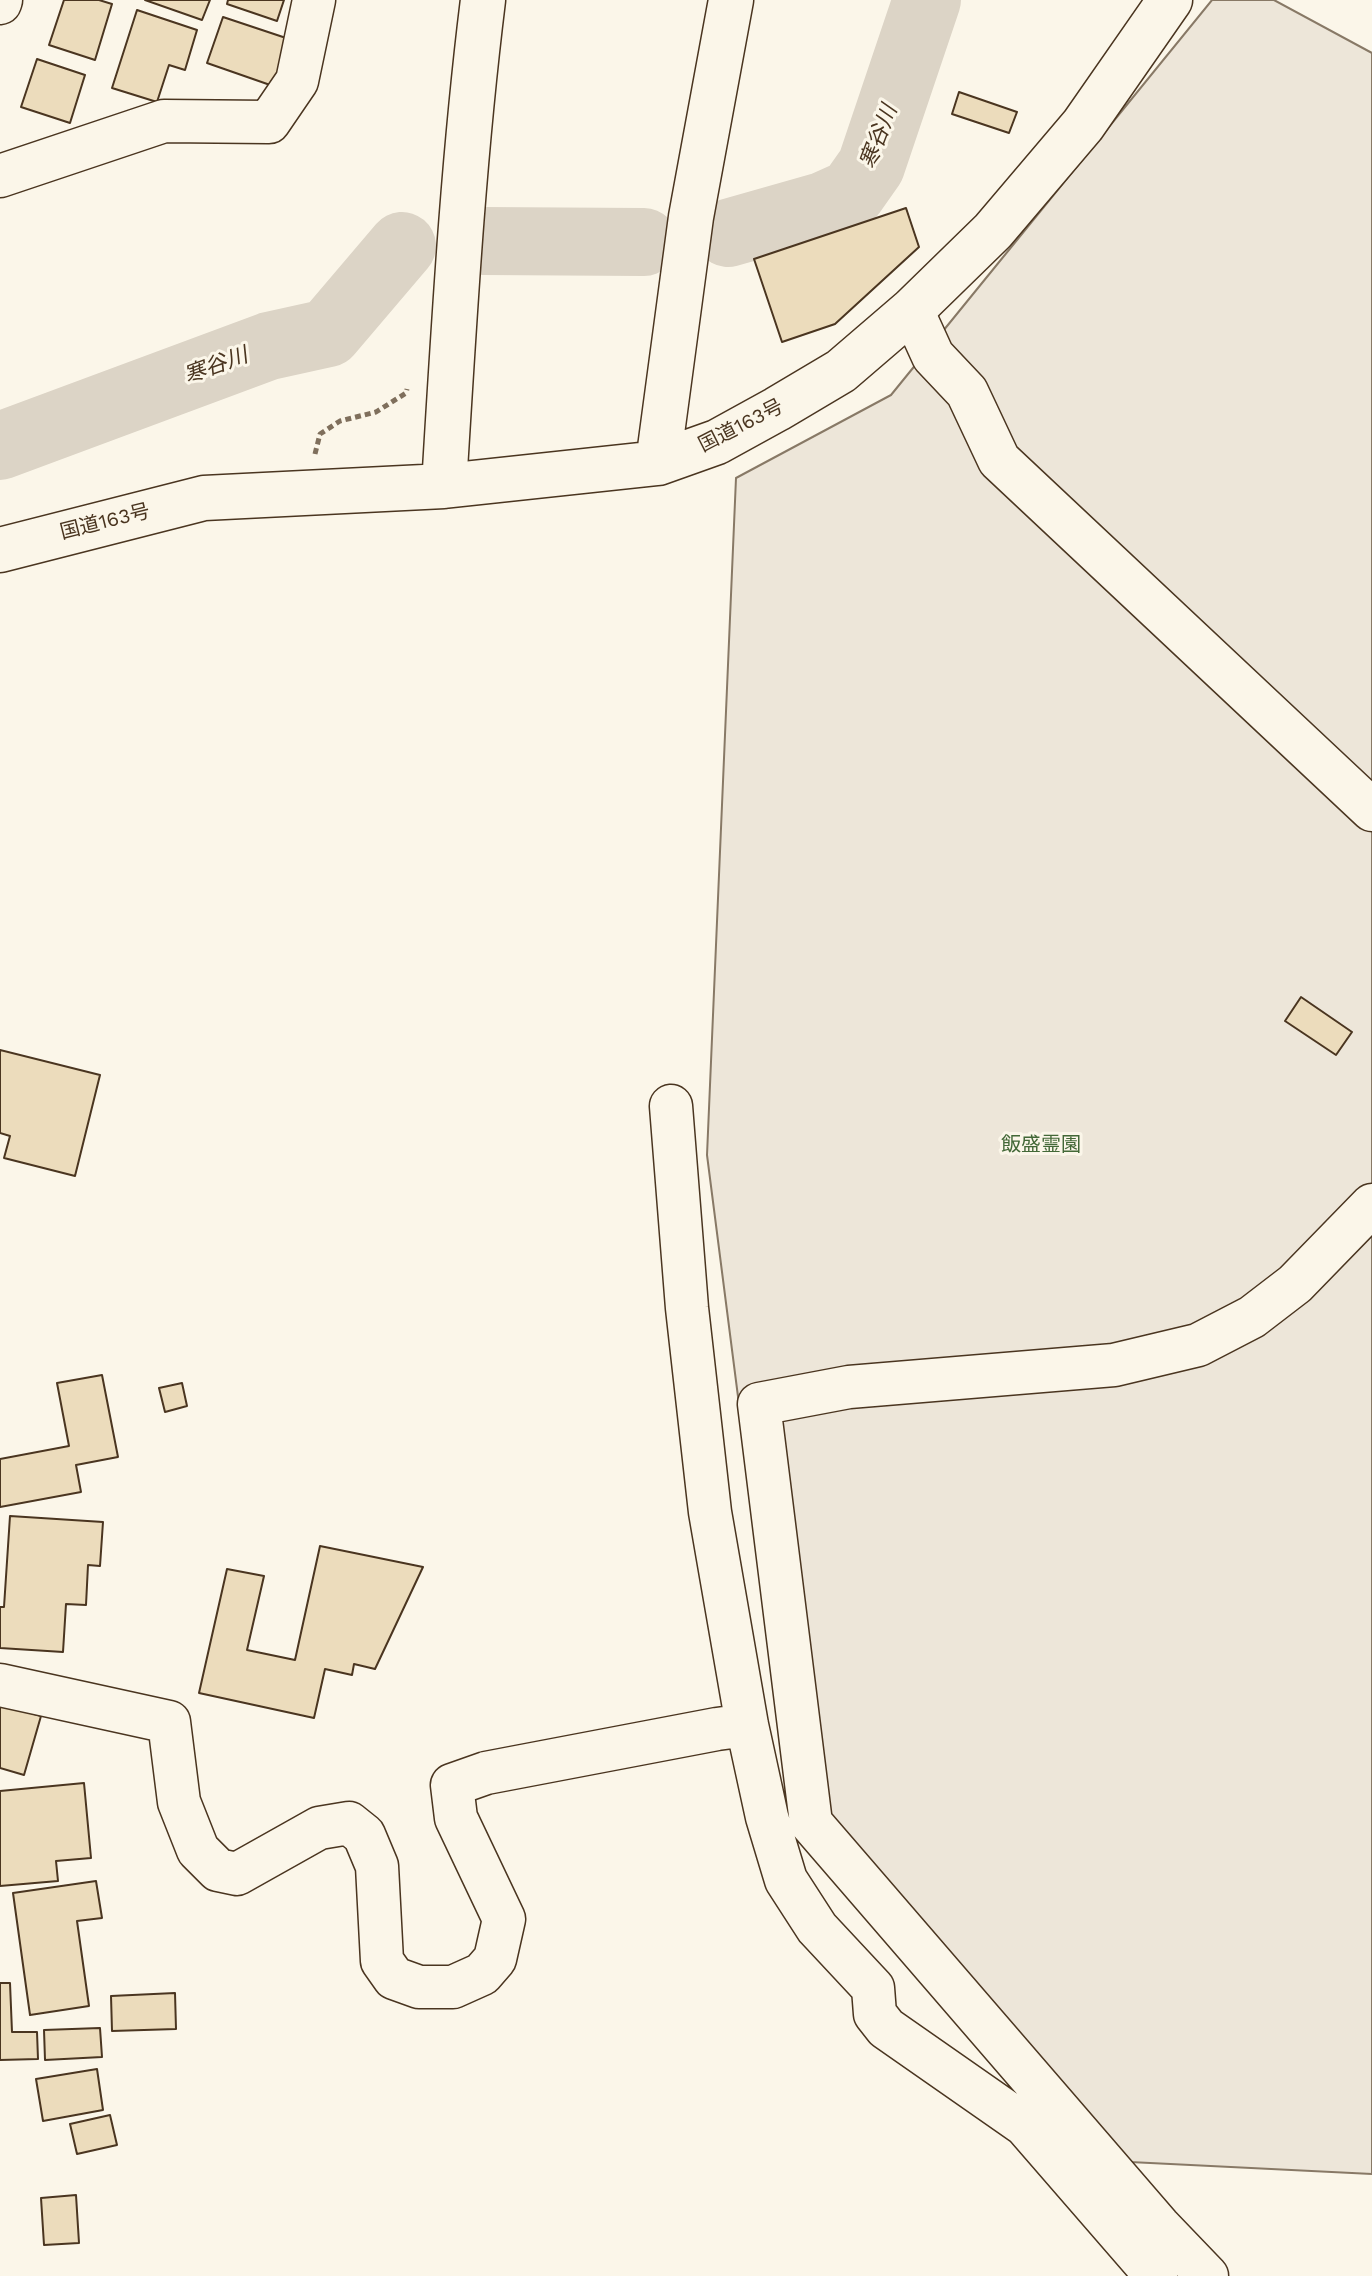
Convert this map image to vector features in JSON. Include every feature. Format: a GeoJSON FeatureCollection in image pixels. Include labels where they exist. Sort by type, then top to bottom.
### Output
{"type":"FeatureCollection","features":[{"type":"Feature","properties":{"kind":"highway"},"geometry":{"type":"LineString","coordinates":[[444,486],[457,273],[483,0]]}},
{"type":"Feature","properties":{"kind":"highway"},"geometry":{"type":"LineString","coordinates":[[658,463],[691,217],[731,0]]}},
{"type":"Feature","properties":{"kind":"highway","name":"国道163号"},"geometry":{"type":"LineString","coordinates":[[0,550],[204,498],[444,486],[658,463],[717,442],[841,371],[912,310],[993,231],[1083,125],[1170,0]]}},
{"type":"Feature","properties":{"kind":"street"},"geometry":{"type":"LineString","coordinates":[[0,176],[164,121],[269,122],[297,81],[314,0]]}},
{"type":"Feature","properties":{"kind":"street"},"geometry":{"type":"LineString","coordinates":[[912,310],[933,356],[967,392],[999,460],[1372,810]]}},
{"type":"Feature","properties":{"kind":"street"},"geometry":{"type":"LineString","coordinates":[[671,1106],[687,1308],[732,1727],[767,1817],[786,1880],[817,1928],[873,1988],[875,2014],[886,2028],[1025,2125],[1156,2276]]}},
{"type":"Feature","properties":{"kind":"street"},"geometry":{"type":"LineString","coordinates":[[1207,2276],[1159,2226],[811,1823],[759,1404],[849,1387],[1114,1365],[1198,1345],[1252,1317],[1295,1284],[1372,1205]]}},
{"type":"Feature","properties":{"kind":"street"},"geometry":{"type":"LineString","coordinates":[[0,1685],[169,1722],[179,1802],[198,1850],[218,1870],[237,1874],[319,1828],[349,1823],[364,1835],[377,1866],[382,1961],[394,1978],[419,1987],[453,1987],[482,1974],[495,1959],[504,1919],[456,1818],[452,1785],[486,1773],[732,1727]]}},
{"type":"Feature","properties":{"kind":"path"},"geometry":{"type":"LineString","coordinates":[[309,493],[320,434],[340,421],[376,412],[406,393],[410,383]]}},
{"type":"Feature","properties":{"kind":"green space","name":"飯盛霊園"},"geometry":{"type":"Polygon","coordinates":[[[1212,0],[1274,0],[1372,53],[1372,2174],[1130,2162],[794,1833],[707,1155],[736,478],[891,395],[1212,0]]]}},
{"type":"Feature","properties":{"kind":"building"},"geometry":{"type":"Polygon","coordinates":[[[64,0],[99,0],[112,4],[95,60],[49,45],[64,0]]]}},
{"type":"Feature","properties":{"kind":"building"},"geometry":{"type":"Polygon","coordinates":[[[145,0],[210,0],[202,20],[145,0]]]}},
{"type":"Feature","properties":{"kind":"building"},"geometry":{"type":"Polygon","coordinates":[[[228,0],[284,0],[277,21],[227,4],[228,0]]]}},
{"type":"Feature","properties":{"kind":"building"},"geometry":{"type":"Polygon","coordinates":[[[137,10],[197,30],[185,70],[169,65],[157,102],[112,88],[137,10]]]}},
{"type":"Feature","properties":{"kind":"building"},"geometry":{"type":"Polygon","coordinates":[[[223,17],[289,39],[273,86],[207,63],[223,17]]]}},
{"type":"Feature","properties":{"kind":"building"},"geometry":{"type":"Polygon","coordinates":[[[37,59],[85,75],[70,123],[21,107],[37,59]]]}},
{"type":"Feature","properties":{"kind":"building"},"geometry":{"type":"Polygon","coordinates":[[[959,92],[1017,112],[1009,133],[952,114],[959,92]]]}},
{"type":"Feature","properties":{"kind":"building"},"geometry":{"type":"Polygon","coordinates":[[[906,208],[919,247],[835,324],[782,342],[754,259],[906,208]]]}},
{"type":"Feature","properties":{"kind":"building"},"geometry":{"type":"Polygon","coordinates":[[[1301,997],[1352,1032],[1336,1055],[1285,1021],[1301,997]]]}},
{"type":"Feature","properties":{"kind":"building"},"geometry":{"type":"Polygon","coordinates":[[[0,1050],[100,1075],[75,1176],[4,1158],[10,1136],[0,1133],[0,1050]]]}},
{"type":"Feature","properties":{"kind":"building"},"geometry":{"type":"Polygon","coordinates":[[[102,1375],[118,1457],[76,1465],[81,1492],[0,1507],[0,1459],[69,1446],[57,1383],[102,1375]]]}},
{"type":"Feature","properties":{"kind":"building"},"geometry":{"type":"Polygon","coordinates":[[[182,1383],[187,1406],[165,1412],[159,1388],[182,1383]]]}},
{"type":"Feature","properties":{"kind":"building"},"geometry":{"type":"Polygon","coordinates":[[[10,1516],[103,1522],[100,1566],[88,1565],[86,1605],[66,1604],[63,1652],[0,1648],[0,1607],[4,1607],[10,1516]]]}},
{"type":"Feature","properties":{"kind":"building"},"geometry":{"type":"Polygon","coordinates":[[[320,1546],[423,1567],[375,1669],[354,1664],[352,1675],[325,1669],[314,1718],[199,1693],[227,1569],[264,1576],[247,1650],[295,1660],[320,1546]]]}},
{"type":"Feature","properties":{"kind":"building"},"geometry":{"type":"Polygon","coordinates":[[[0,1704],[41,1716],[24,1775],[0,1768],[0,1704]]]}},
{"type":"Feature","properties":{"kind":"building"},"geometry":{"type":"Polygon","coordinates":[[[84,1783],[91,1858],[56,1861],[58,1881],[0,1886],[0,1791],[84,1783]]]}},
{"type":"Feature","properties":{"kind":"building"},"geometry":{"type":"Polygon","coordinates":[[[96,1881],[102,1918],[77,1921],[89,2006],[30,2015],[13,1893],[96,1881]]]}},
{"type":"Feature","properties":{"kind":"building"},"geometry":{"type":"Polygon","coordinates":[[[0,1983],[10,1983],[12,2032],[37,2032],[38,2059],[0,2060],[0,1983]]]}},
{"type":"Feature","properties":{"kind":"building"},"geometry":{"type":"Polygon","coordinates":[[[175,1993],[176,2029],[112,2031],[111,1996],[175,1993]]]}},
{"type":"Feature","properties":{"kind":"building"},"geometry":{"type":"Polygon","coordinates":[[[100,2028],[102,2057],[45,2060],[44,2030],[100,2028]]]}},
{"type":"Feature","properties":{"kind":"building"},"geometry":{"type":"Polygon","coordinates":[[[97,2069],[103,2110],[43,2121],[36,2079],[97,2069]]]}},
{"type":"Feature","properties":{"kind":"building"},"geometry":{"type":"Polygon","coordinates":[[[110,2115],[117,2145],[77,2154],[70,2124],[110,2115]]]}},
{"type":"Feature","properties":{"kind":"building"},"geometry":{"type":"Polygon","coordinates":[[[76,2195],[79,2243],[44,2245],[41,2198],[76,2195]]]}},
{"type":"Feature","properties":{"kind":"waterway","name":"寒谷川"},"geometry":{"type":"LineString","coordinates":[[728,233],[823,206],[852,193],[871,166],[927,0]]}},
{"type":"Feature","properties":{"kind":"waterway","name":"寒谷川"},"geometry":{"type":"LineString","coordinates":[[483,241],[644,242]]}},
{"type":"Feature","properties":{"kind":"waterway","name":"寒谷川"},"geometry":{"type":"LineString","coordinates":[[0,446],[269,346],[328,333],[402,246]]}}]}
